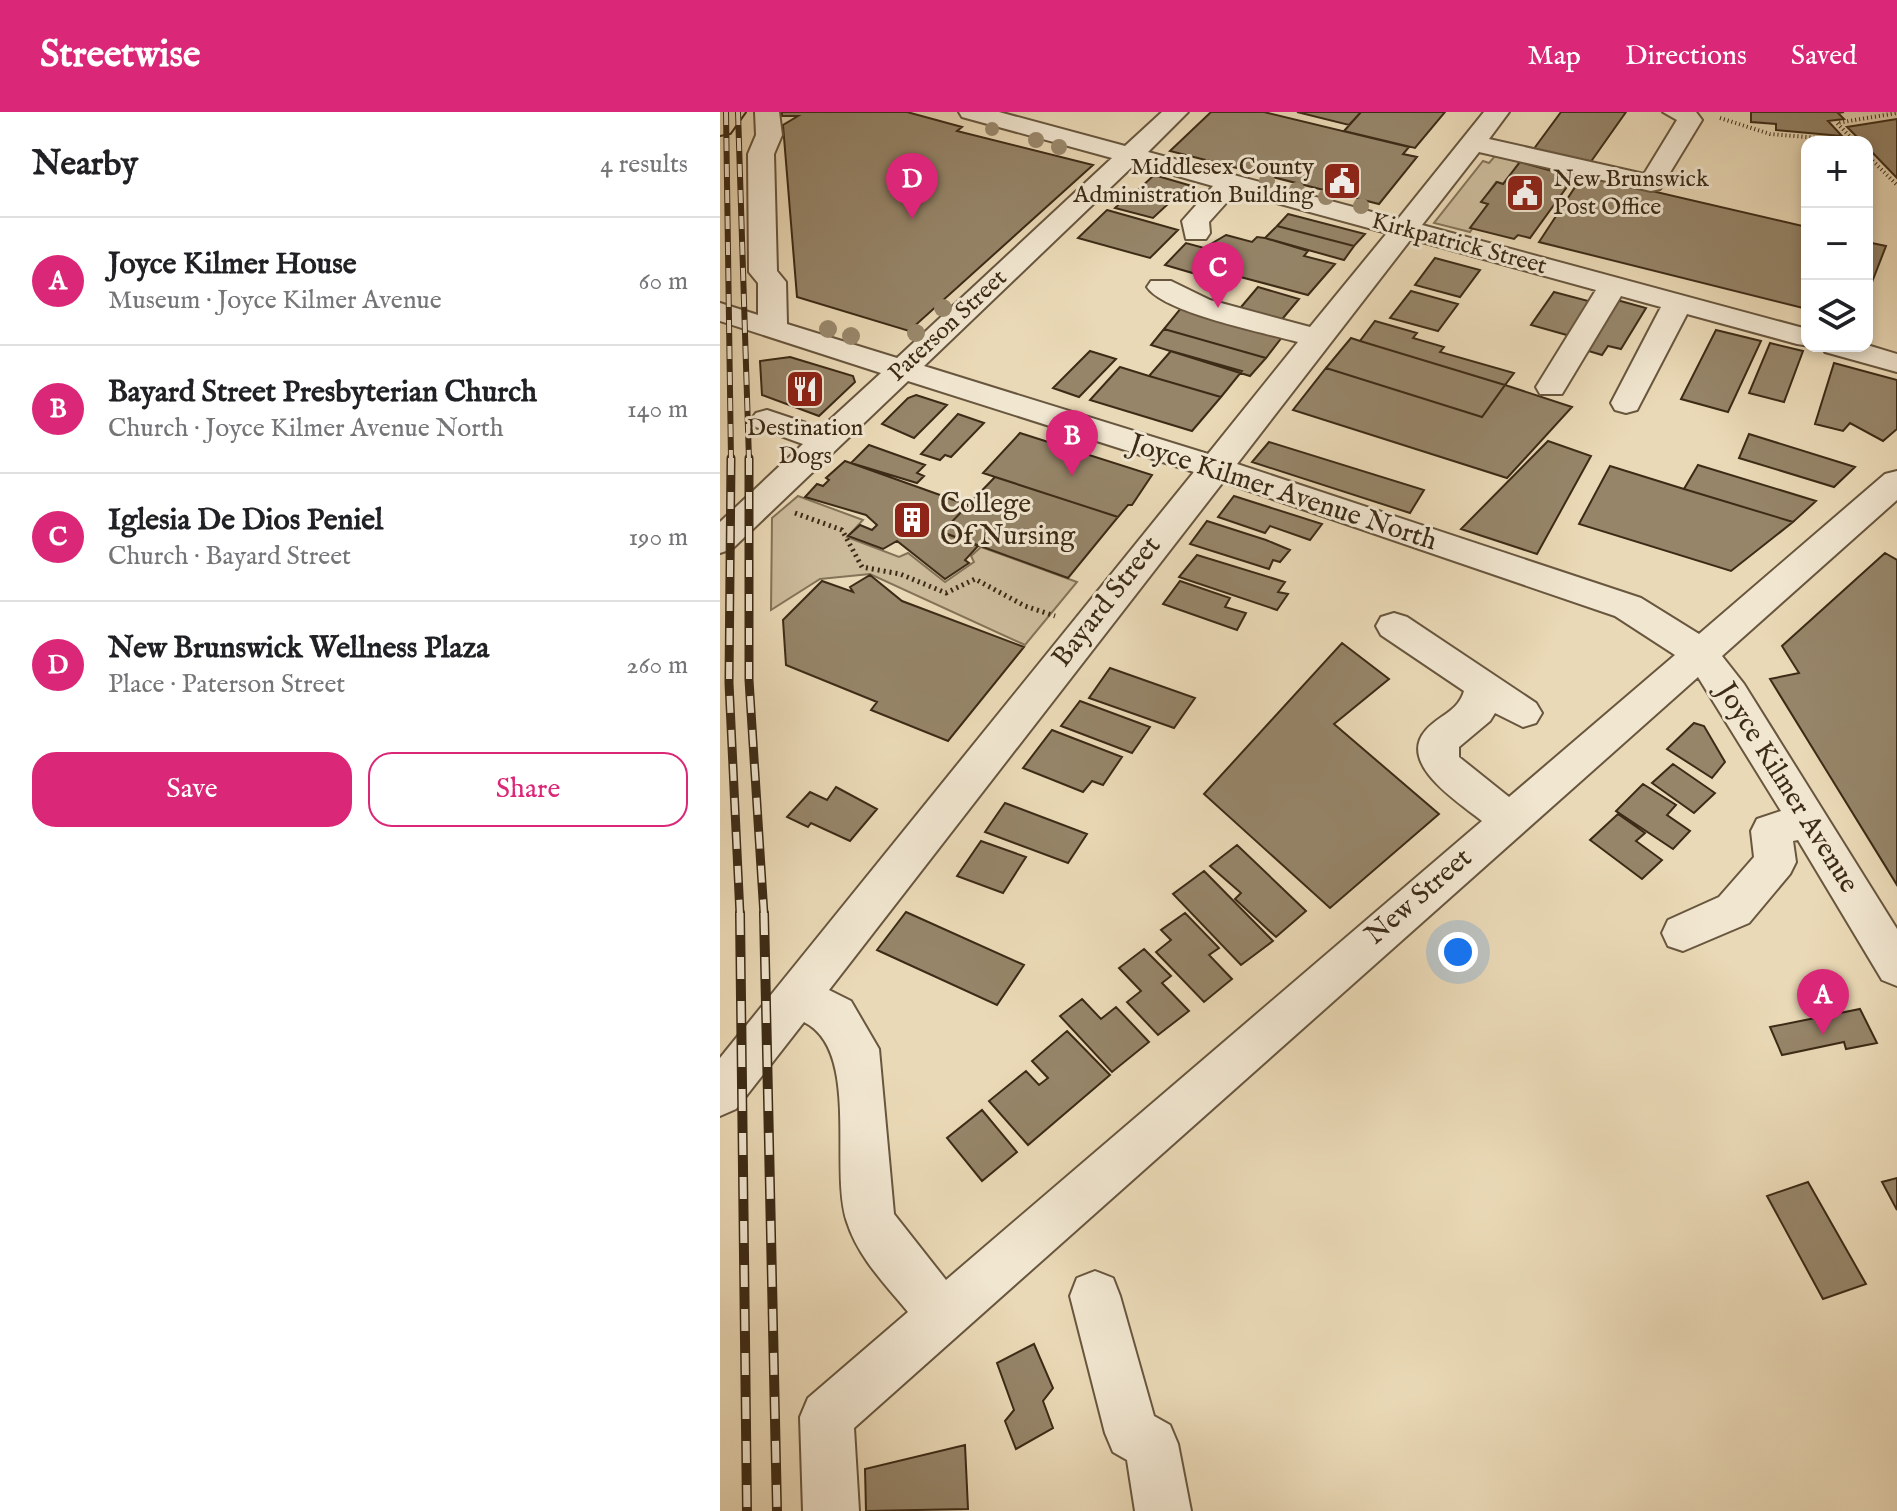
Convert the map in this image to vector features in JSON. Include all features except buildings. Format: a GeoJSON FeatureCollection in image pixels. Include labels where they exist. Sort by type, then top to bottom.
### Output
{"type":"FeatureCollection","features":[{"type":"Feature","properties":{"kind":"main road"},"geometry":{"type":"LineString","coordinates":[[720,127],[731,112]]}},
{"type":"Feature","properties":{"kind":"street"},"geometry":{"type":"LineString","coordinates":[[767,112],[769,135],[761,154],[763,272],[772,282],[773,330]]}},
{"type":"Feature","properties":{"kind":"street","name":"Kirkpatrick Street"},"geometry":{"type":"LineString","coordinates":[[971,112],[1801,336]]}},
{"type":"Feature","properties":{"kind":"street","name":"Paterson Street"},"geometry":{"type":"LineString","coordinates":[[720,541],[1176,112]]}},
{"type":"Feature","properties":{"kind":"street","name":"Bayard Street"},"geometry":{"type":"LineString","coordinates":[[720,1094],[1213,467],[1497,112]]}},
{"type":"Feature","properties":{"kind":"street"},"geometry":{"type":"LineString","coordinates":[[1473,143],[1651,183],[1690,120],[1675,112]]}},
{"type":"Feature","properties":{"kind":"street"},"geometry":{"type":"LineString","coordinates":[[1196,233],[1195,221],[1231,182]]}},
{"type":"Feature","properties":{"kind":"street"},"geometry":{"type":"LineString","coordinates":[[1551,387],[1613,286]]}},
{"type":"Feature","properties":{"kind":"street"},"geometry":{"type":"LineString","coordinates":[[1161,287],[1200,306],[1317,338]]}},
{"type":"Feature","properties":{"kind":"street"},"geometry":{"type":"LineString","coordinates":[[1626,403],[1678,303]]}},
{"type":"Feature","properties":{"kind":"street","name":"Joyce Kilmer Avenue North"},"geometry":{"type":"LineString","coordinates":[[720,312],[1213,467],[1628,607],[1699,652]]}},
{"type":"Feature","properties":{"kind":"street"},"geometry":{"type":"LineString","coordinates":[[1858,352],[1897,363]]}},
{"type":"Feature","properties":{"kind":"street"},"geometry":{"type":"LineString","coordinates":[[767,420],[826,441]]}},
{"type":"Feature","properties":{"kind":"street","name":"New Street"},"geometry":{"type":"LineString","coordinates":[[831,1511],[827,1417],[1897,482]]}},
{"type":"Feature","properties":{"kind":"street"},"geometry":{"type":"LineString","coordinates":[[1394,626],[1523,713]]}},
{"type":"Feature","properties":{"kind":"street","name":"Joyce Kilmer Avenue"},"geometry":{"type":"LineString","coordinates":[[1699,652],[1731,694],[1897,967]]}},
{"type":"Feature","properties":{"kind":"street"},"geometry":{"type":"LineString","coordinates":[[1484,686],[1477,711],[1439,741],[1440,764],[1508,819]]}},
{"type":"Feature","properties":{"kind":"street"},"geometry":{"type":"LineString","coordinates":[[1683,933],[1734,910],[1775,862],[1771,831],[1809,820]]}},
{"type":"Feature","properties":{"kind":"street"},"geometry":{"type":"LineString","coordinates":[[796,996],[835,1015],[856,1049],[870,1219],[882,1242],[943,1315]]}},
{"type":"Feature","properties":{"kind":"street"},"geometry":{"type":"LineString","coordinates":[[1095,1296],[1132,1433],[1151,1444],[1163,1511]]}},
{"type":"Feature","properties":{"kind":"path"},"geometry":{"type":"LineString","coordinates":[[1849,136],[1837,123],[1897,113]]}},
{"type":"Feature","properties":{"kind":"path"},"geometry":{"type":"LineString","coordinates":[[1714,116],[1770,134],[1801,137]]}},
{"type":"Feature","properties":{"kind":"path"},"geometry":{"type":"LineString","coordinates":[[1873,161],[1897,185]]}},
{"type":"Feature","properties":{"kind":"path"},"geometry":{"type":"LineString","coordinates":[[783,508],[842,530],[862,567],[900,574],[946,593],[975,579],[1000,589],[1039,615],[1093,619]]}},
{"type":"Feature","properties":{"kind":"shaded area"},"geometry":{"type":"Polygon","coordinates":[[[1495,156],[1520,162],[1503,184],[1496,182],[1482,202],[1488,204],[1470,232],[1434,223],[1483,161],[1489,163],[1495,156]]]}},
{"type":"Feature","properties":{"kind":"shaded area"},"geometry":{"type":"Polygon","coordinates":[[[798,496],[863,520],[847,537],[899,557],[908,553],[945,582],[974,562],[971,556],[981,547],[1077,582],[1025,645],[870,574],[820,579],[771,610],[772,518],[798,496]]]}},
{"type":"Feature","properties":{"kind":"railway"},"geometry":{"type":"LineString","coordinates":[[726,112],[731,459]]}},
{"type":"Feature","properties":{"kind":"railway"},"geometry":{"type":"LineString","coordinates":[[738,112],[749,460]]}},
{"type":"Feature","properties":{"kind":"railway"},"geometry":{"type":"LineString","coordinates":[[731,459],[729,683],[740,915]]}},
{"type":"Feature","properties":{"kind":"railway"},"geometry":{"type":"LineString","coordinates":[[749,460],[749,680],[764,915]]}},
{"type":"Feature","properties":{"kind":"railway"},"geometry":{"type":"LineString","coordinates":[[740,913],[747,1511]]}},
{"type":"Feature","properties":{"kind":"railway"},"geometry":{"type":"LineString","coordinates":[[764,913],[777,1511]]}},
{"type":"Feature","properties":{"kind":"place","name":"Middlesex County Administration Building"},"geometry":{"type":"Point","coordinates":[1342,181]}},
{"type":"Feature","properties":{"kind":"place","name":"New Brunswick Post Office"},"geometry":{"type":"Point","coordinates":[1525,193]}},
{"type":"Feature","properties":{"kind":"place","name":"New Brunswick Wellness Plaza"},"geometry":{"type":"Point","coordinates":[912,219]}},
{"type":"Feature","properties":{"kind":"place","name":"Iglesia De Dios Peniel"},"geometry":{"type":"Point","coordinates":[1218,308]}},
{"type":"Feature","properties":{"kind":"place","name":"Destination Dogs"},"geometry":{"type":"Point","coordinates":[805,389]}},
{"type":"Feature","properties":{"kind":"place","name":"Bayard Street Presbyterian Church"},"geometry":{"type":"Point","coordinates":[1072,476]}},
{"type":"Feature","properties":{"kind":"place","name":"College Of Nursing"},"geometry":{"type":"Point","coordinates":[912,520]}},
{"type":"Feature","properties":{"kind":"place","name":"Joyce Kilmer House"},"geometry":{"type":"Point","coordinates":[1823,1035]}}]}
